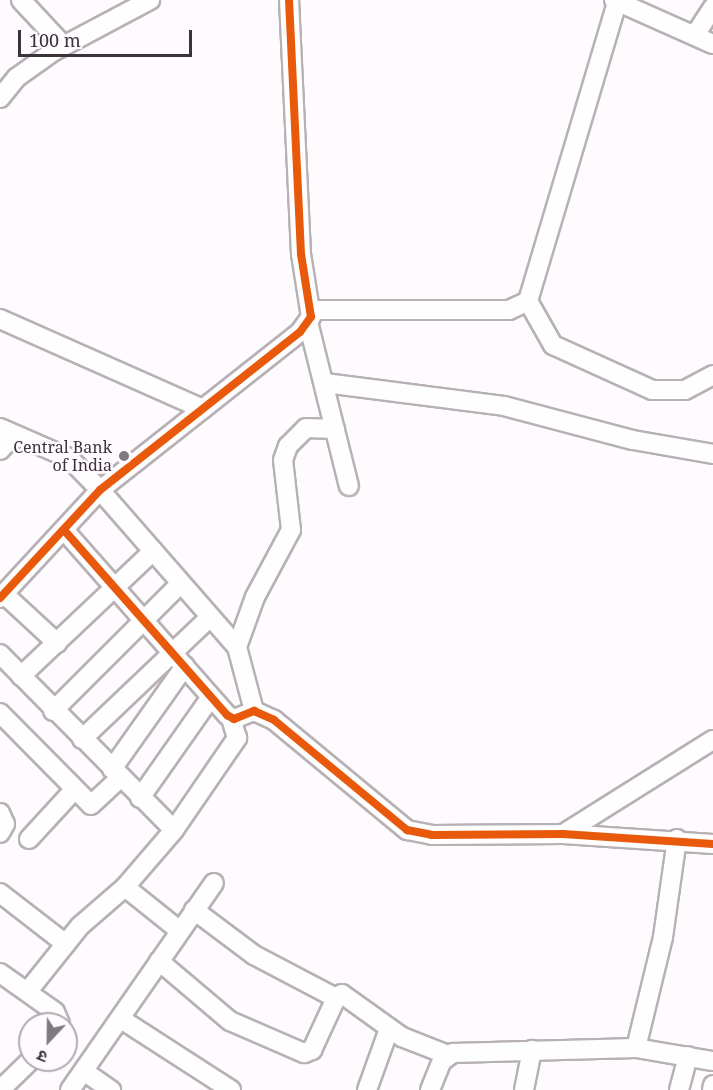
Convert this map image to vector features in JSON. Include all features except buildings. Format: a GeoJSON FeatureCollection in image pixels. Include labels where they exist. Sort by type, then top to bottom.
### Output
{"type":"FeatureCollection","features":[{"type":"Feature","properties":{"kind":"street"},"geometry":{"type":"LineString","coordinates":[[21,0],[63,45]]}},
{"type":"Feature","properties":{"kind":"street"},"geometry":{"type":"LineString","coordinates":[[0,98],[16,78],[63,45],[150,0]]}},
{"type":"Feature","properties":{"kind":"street"},"geometry":{"type":"LineString","coordinates":[[289,0],[301,254],[310,316],[350,486]]}},
{"type":"Feature","properties":{"kind":"street"},"geometry":{"type":"LineString","coordinates":[[713,44],[616,0],[528,301],[553,345],[652,390],[684,390],[713,375]]}},
{"type":"Feature","properties":{"kind":"street"},"geometry":{"type":"LineString","coordinates":[[695,35],[713,7]]}},
{"type":"Feature","properties":{"kind":"street"},"geometry":{"type":"LineString","coordinates":[[57,644],[2,596],[100,490],[203,409],[310,316],[509,310],[528,301]]}},
{"type":"Feature","properties":{"kind":"street"},"geometry":{"type":"LineString","coordinates":[[0,319],[203,409]]}},
{"type":"Feature","properties":{"kind":"street"},"geometry":{"type":"LineString","coordinates":[[325,382],[504,406],[633,440],[713,454]]}},
{"type":"Feature","properties":{"kind":"street"},"geometry":{"type":"LineString","coordinates":[[237,647],[255,597],[291,530],[283,460],[288,446],[306,428],[335,429]]}},
{"type":"Feature","properties":{"kind":"street"},"geometry":{"type":"LineString","coordinates":[[0,450],[7,431],[69,458],[100,490],[237,647],[254,711]]}},
{"type":"Feature","properties":{"kind":"street"},"geometry":{"type":"LineString","coordinates":[[28,991],[92,913],[125,887],[174,830],[237,738],[231,718],[115,584],[64,530]]}},
{"type":"Feature","properties":{"kind":"street"},"geometry":{"type":"LineString","coordinates":[[21,676],[57,644],[115,584],[153,551]]}},
{"type":"Feature","properties":{"kind":"street"},"geometry":{"type":"LineString","coordinates":[[53,711],[181,583]]}},
{"type":"Feature","properties":{"kind":"street"},"geometry":{"type":"LineString","coordinates":[[82,739],[210,617]]}},
{"type":"Feature","properties":{"kind":"street"},"geometry":{"type":"LineString","coordinates":[[2,661],[21,676],[53,711],[174,830]]}},
{"type":"Feature","properties":{"kind":"street"},"geometry":{"type":"LineString","coordinates":[[0,713],[74,790],[93,806],[185,666]]}},
{"type":"Feature","properties":{"kind":"street"},"geometry":{"type":"LineString","coordinates":[[140,798],[211,697]]}},
{"type":"Feature","properties":{"kind":"street"},"geometry":{"type":"LineString","coordinates":[[231,718],[254,711],[274,720],[407,830],[432,835],[563,834],[677,839],[713,844]]}},
{"type":"Feature","properties":{"kind":"street"},"geometry":{"type":"LineString","coordinates":[[563,834],[713,741]]}},
{"type":"Feature","properties":{"kind":"street"},"geometry":{"type":"LineString","coordinates":[[29,839],[74,790]]}},
{"type":"Feature","properties":{"kind":"street"},"geometry":{"type":"LineString","coordinates":[[0,813],[5,824],[0,833]]}},
{"type":"Feature","properties":{"kind":"street"},"geometry":{"type":"LineString","coordinates":[[636,1048],[663,937],[677,839]]}},
{"type":"Feature","properties":{"kind":"street"},"geometry":{"type":"LineString","coordinates":[[70,1090],[122,1019],[159,961],[214,883]]}},
{"type":"Feature","properties":{"kind":"street"},"geometry":{"type":"LineString","coordinates":[[125,887],[180,931]]}},
{"type":"Feature","properties":{"kind":"street"},"geometry":{"type":"LineString","coordinates":[[0,893],[66,944]]}},
{"type":"Feature","properties":{"kind":"street"},"geometry":{"type":"LineString","coordinates":[[194,910],[254,955],[336,998],[346,996],[389,1029],[448,1055],[532,1050],[636,1048],[713,1061]]}},
{"type":"Feature","properties":{"kind":"street"},"geometry":{"type":"LineString","coordinates":[[159,961],[230,1021],[304,1053],[312,1050],[336,998]]}},
{"type":"Feature","properties":{"kind":"street"},"geometry":{"type":"LineString","coordinates":[[1,976],[28,991],[55,1012]]}},
{"type":"Feature","properties":{"kind":"street"},"geometry":{"type":"LineString","coordinates":[[122,1019],[231,1090]]}},
{"type":"Feature","properties":{"kind":"street"},"geometry":{"type":"LineString","coordinates":[[367,1090],[389,1029]]}},
{"type":"Feature","properties":{"kind":"street"},"geometry":{"type":"LineString","coordinates":[[524,1090],[532,1050]]}},
{"type":"Feature","properties":{"kind":"street"},"geometry":{"type":"LineString","coordinates":[[430,1090],[448,1055]]}},
{"type":"Feature","properties":{"kind":"street"},"geometry":{"type":"LineString","coordinates":[[679,1090],[688,1056]]}},
{"type":"Feature","properties":{"kind":"street"},"geometry":{"type":"LineString","coordinates":[[0,1090],[19,1072]]}},
{"type":"Feature","properties":{"kind":"street"},"geometry":{"type":"LineString","coordinates":[[85,1072],[111,1090]]}},
{"type":"Feature","properties":{"kind":"street"},"geometry":{"type":"LineString","coordinates":[[712,1090],[713,1085]]}},
{"type":"Feature","properties":{"kind":"cycle path"},"geometry":{"type":"LineString","coordinates":[[0,598],[100,490],[300,332],[311,317],[301,254],[289,0]]}},
{"type":"Feature","properties":{"kind":"cycle path"},"geometry":{"type":"LineString","coordinates":[[64,530],[227,715],[234,719],[254,711],[274,720],[407,830],[432,835],[563,834],[713,844]]}},
{"type":"Feature","properties":{"kind":"place","name":"Central Bank of India"},"geometry":{"type":"Point","coordinates":[124,456]}}]}
